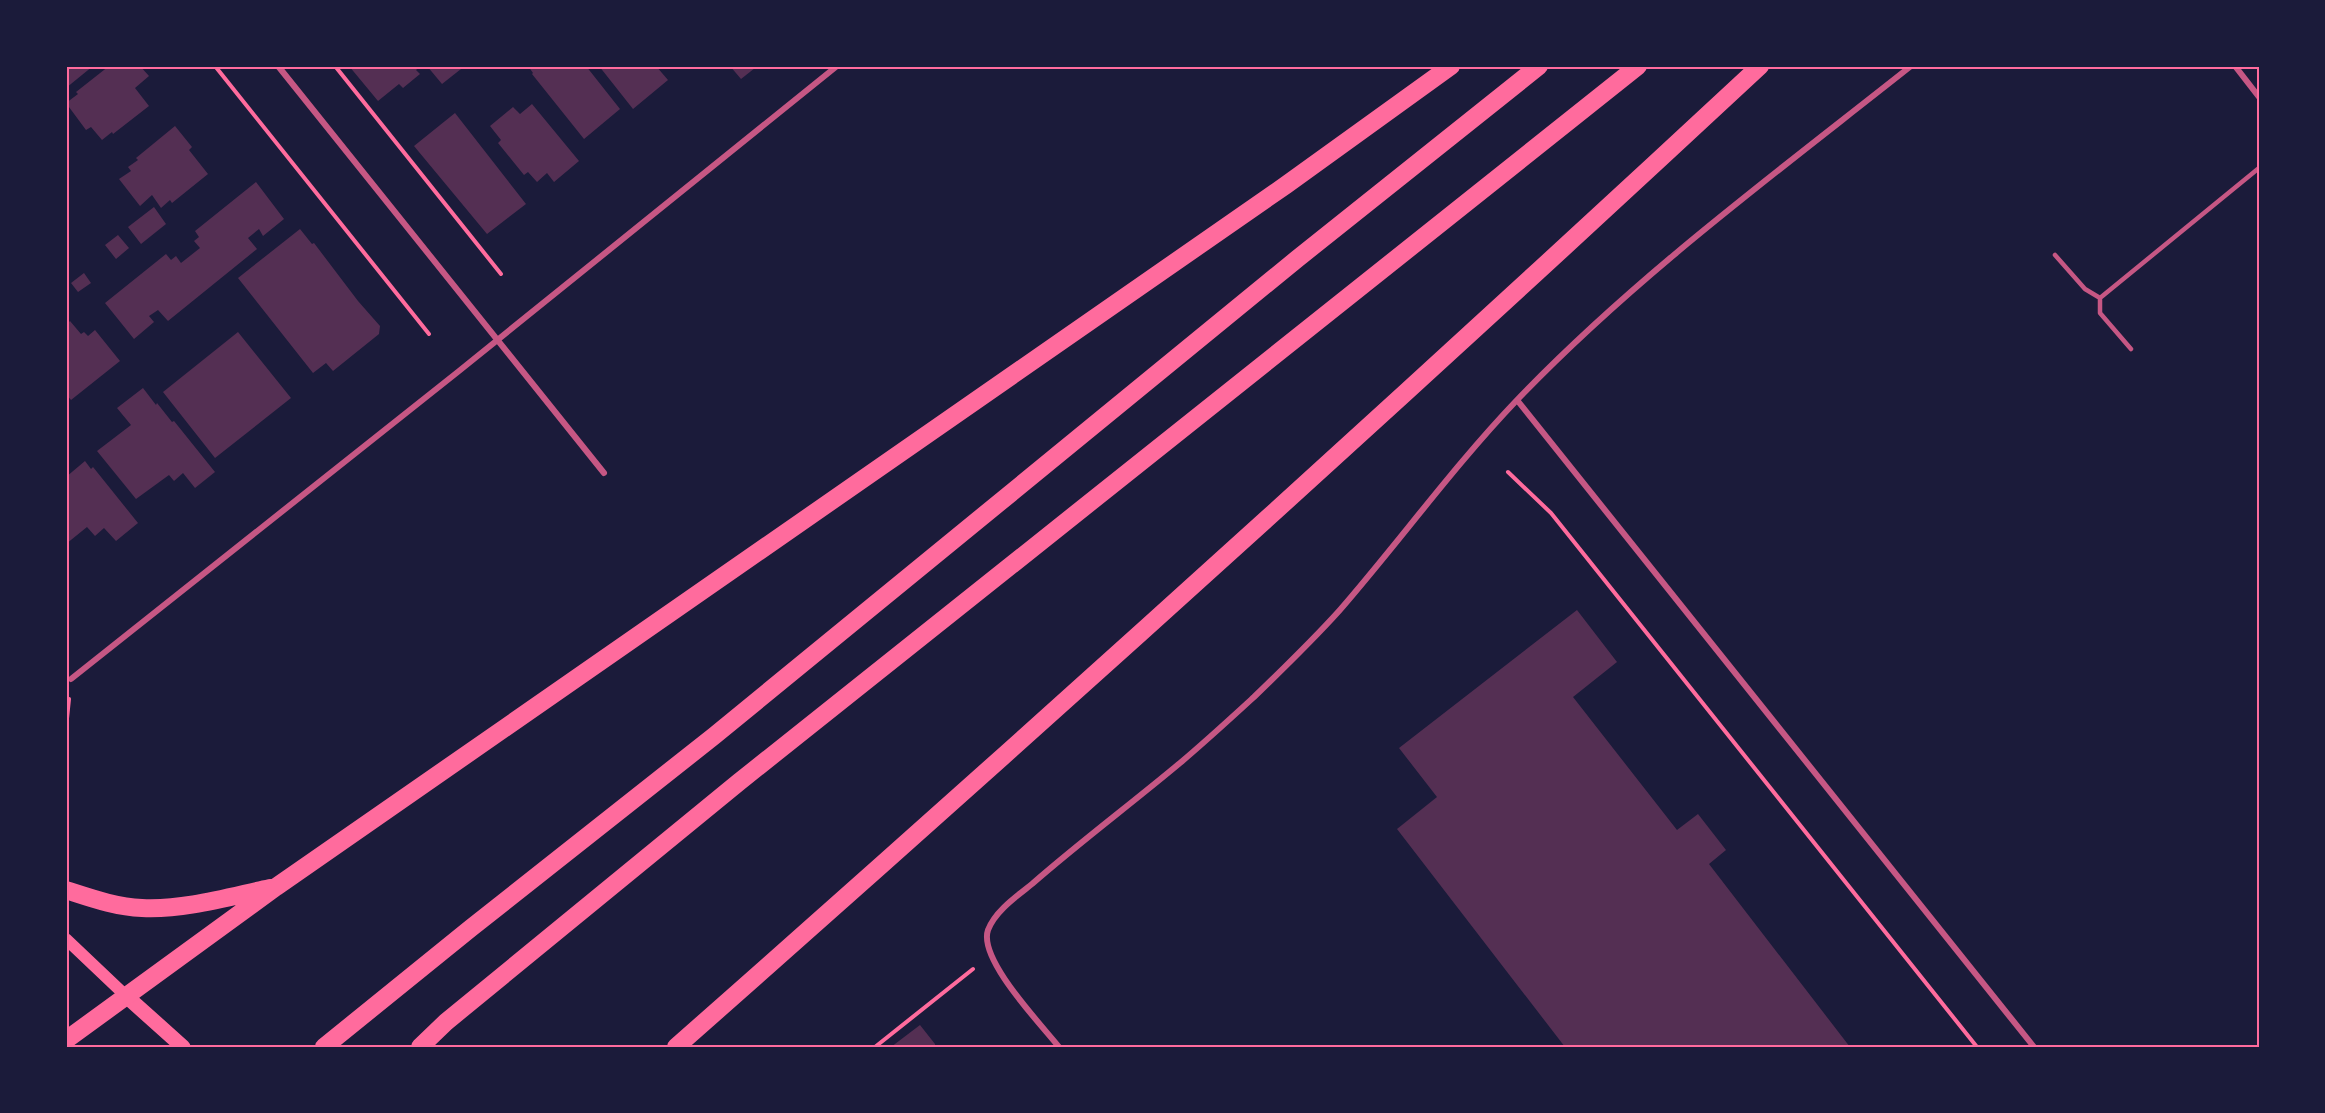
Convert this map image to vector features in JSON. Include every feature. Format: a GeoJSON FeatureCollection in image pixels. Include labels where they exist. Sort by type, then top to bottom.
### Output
{"type":"FeatureCollection","features":[{"type":"Feature","properties":{"kind":"highway"},"geometry":{"type":"LineString","coordinates":[[66,1040],[124,995],[276,887],[1286,185],[1451,66]]}},
{"type":"Feature","properties":{"kind":"highway"},"geometry":{"type":"LineString","coordinates":[[324,1047],[714,736],[1297,259],[1539,66]]}},
{"type":"Feature","properties":{"kind":"highway"},"geometry":{"type":"LineString","coordinates":[[420,1047],[446,1022],[748,774],[1638,66]]}},
{"type":"Feature","properties":{"kind":"highway"},"geometry":{"type":"LineString","coordinates":[[676,1047],[973,784],[1760,66]]}},
{"type":"Feature","properties":{"kind":"highway"},"geometry":{"type":"LineString","coordinates":[[66,890],[114,904],[140,908],[166,908],[276,887]]}},
{"type":"Feature","properties":{"kind":"main road"},"geometry":{"type":"LineString","coordinates":[[66,939],[124,995],[183,1047]]}},
{"type":"Feature","properties":{"kind":"street"},"geometry":{"type":"LineString","coordinates":[[278,66],[604,473]]}},
{"type":"Feature","properties":{"kind":"street"},"geometry":{"type":"LineString","coordinates":[[71,679],[498,340],[837,66]]}},
{"type":"Feature","properties":{"kind":"street"},"geometry":{"type":"LineString","coordinates":[[1059,1047],[1001,974],[990,955],[987,934],[996,916],[1078,844],[1179,763],[1253,698],[1336,614],[1475,446],[1517,400],[1588,330],[1642,282],[1911,66]]}},
{"type":"Feature","properties":{"kind":"street"},"geometry":{"type":"LineString","coordinates":[[2235,66],[2259,97]]}},
{"type":"Feature","properties":{"kind":"street"},"geometry":{"type":"LineString","coordinates":[[1517,400],[2034,1047]]}},
{"type":"Feature","properties":{"kind":"lane"},"geometry":{"type":"LineString","coordinates":[[2100,297],[2259,168]]}},
{"type":"Feature","properties":{"kind":"lane"},"geometry":{"type":"LineString","coordinates":[[2055,255],[2085,289],[2100,297]]}},
{"type":"Feature","properties":{"kind":"lane"},"geometry":{"type":"LineString","coordinates":[[2100,297],[2100,313],[2131,349]]}},
{"type":"Feature","properties":{"kind":"path"},"geometry":{"type":"LineString","coordinates":[[215,66],[429,334]]}},
{"type":"Feature","properties":{"kind":"path"},"geometry":{"type":"LineString","coordinates":[[335,66],[501,274]]}},
{"type":"Feature","properties":{"kind":"path"},"geometry":{"type":"LineString","coordinates":[[1508,472],[1551,513],[1977,1047]]}},
{"type":"Feature","properties":{"kind":"path"},"geometry":{"type":"LineString","coordinates":[[66,728],[71,679]]}},
{"type":"Feature","properties":{"kind":"path"},"geometry":{"type":"LineString","coordinates":[[875,1047],[990,955]]}},
{"type":"Feature","properties":{"kind":"building"},"geometry":{"type":"Polygon","coordinates":[[[66,66],[93,66],[66,88],[66,66]]]}},
{"type":"Feature","properties":{"kind":"building"},"geometry":{"type":"Polygon","coordinates":[[[109,66],[140,66],[149,76],[135,88],[149,106],[102,140],[91,127],[86,130],[66,103],[78,94],[76,92],[109,66]]]}},
{"type":"Feature","properties":{"kind":"building"},"geometry":{"type":"Polygon","coordinates":[[[349,66],[421,66],[416,70],[420,74],[403,88],[399,84],[378,101],[349,66]]]}},
{"type":"Feature","properties":{"kind":"building"},"geometry":{"type":"Polygon","coordinates":[[[427,66],[459,66],[461,69],[442,84],[427,66]]]}},
{"type":"Feature","properties":{"kind":"building"},"geometry":{"type":"Polygon","coordinates":[[[528,66],[586,66],[620,109],[584,139],[528,66]]]}},
{"type":"Feature","properties":{"kind":"building"},"geometry":{"type":"Polygon","coordinates":[[[599,66],[656,66],[668,80],[633,109],[599,66]]]}},
{"type":"Feature","properties":{"kind":"building"},"geometry":{"type":"Polygon","coordinates":[[[730,66],[753,66],[755,68],[741,79],[730,66]]]}},
{"type":"Feature","properties":{"kind":"building"},"geometry":{"type":"Polygon","coordinates":[[[532,104],[579,161],[554,182],[547,173],[537,182],[528,172],[524,175],[498,143],[501,140],[490,126],[513,107],[520,114],[532,104]]]}},
{"type":"Feature","properties":{"kind":"building"},"geometry":{"type":"Polygon","coordinates":[[[455,113],[526,204],[487,234],[414,146],[455,113]]]}},
{"type":"Feature","properties":{"kind":"building"},"geometry":{"type":"Polygon","coordinates":[[[175,126],[192,147],[189,150],[208,174],[172,203],[170,200],[161,208],[152,195],[140,206],[119,179],[131,171],[128,167],[138,160],[136,158],[175,126]]]}},
{"type":"Feature","properties":{"kind":"building"},"geometry":{"type":"Polygon","coordinates":[[[256,182],[284,219],[263,236],[259,229],[248,238],[257,249],[168,321],[158,310],[149,316],[154,322],[134,339],[105,303],[166,254],[171,260],[176,256],[181,263],[200,248],[194,241],[199,237],[195,231],[256,182]]]}},
{"type":"Feature","properties":{"kind":"building"},"geometry":{"type":"Polygon","coordinates":[[[154,207],[166,224],[141,244],[128,227],[154,207]]]}},
{"type":"Feature","properties":{"kind":"building"},"geometry":{"type":"Polygon","coordinates":[[[300,229],[312,244],[314,243],[380,326],[379,334],[333,371],[326,363],[313,373],[238,278],[300,229]]]}},
{"type":"Feature","properties":{"kind":"building"},"geometry":{"type":"Polygon","coordinates":[[[118,235],[129,248],[116,259],[105,245],[118,235]]]}},
{"type":"Feature","properties":{"kind":"building"},"geometry":{"type":"Polygon","coordinates":[[[84,273],[91,283],[78,292],[71,283],[84,273]]]}},
{"type":"Feature","properties":{"kind":"building"},"geometry":{"type":"Polygon","coordinates":[[[70,321],[81,334],[84,332],[88,336],[95,330],[120,361],[71,400],[66,394],[66,325],[70,321]]]}},
{"type":"Feature","properties":{"kind":"building"},"geometry":{"type":"Polygon","coordinates":[[[238,332],[291,398],[215,458],[163,392],[238,332]]]}},
{"type":"Feature","properties":{"kind":"building"},"geometry":{"type":"Polygon","coordinates":[[[143,388],[156,405],[157,403],[172,422],[174,421],[215,472],[195,488],[183,473],[174,481],[169,475],[136,499],[97,451],[131,425],[117,408],[143,388]]]}},
{"type":"Feature","properties":{"kind":"building"},"geometry":{"type":"Polygon","coordinates":[[[85,461],[91,469],[93,467],[138,523],[116,541],[104,528],[95,536],[87,527],[66,544],[66,477],[85,461]]]}},
{"type":"Feature","properties":{"kind":"building"},"geometry":{"type":"Polygon","coordinates":[[[1577,610],[1617,662],[1573,697],[1677,830],[1698,814],[1726,850],[1709,864],[1850,1047],[1565,1047],[1397,829],[1437,797],[1399,748],[1577,610]]]}},
{"type":"Feature","properties":{"kind":"building"},"geometry":{"type":"Polygon","coordinates":[[[920,1025],[935,1047],[891,1047],[920,1025]]]}}]}
